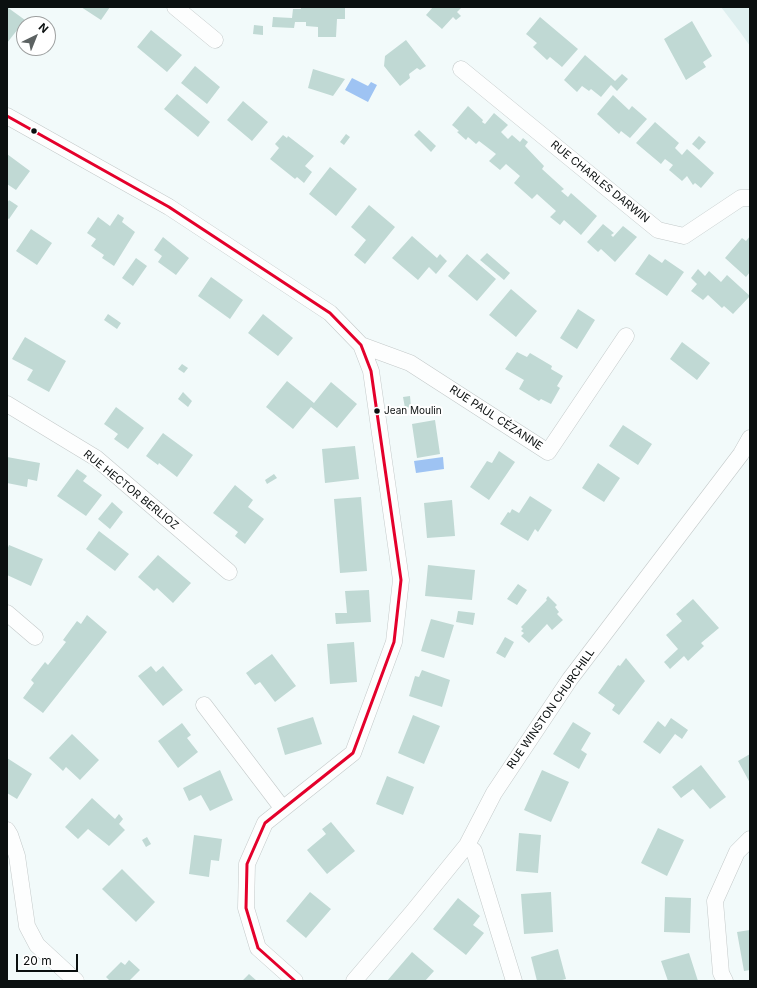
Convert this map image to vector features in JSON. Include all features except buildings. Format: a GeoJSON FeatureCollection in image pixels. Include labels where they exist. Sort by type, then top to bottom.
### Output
{"type":"FeatureCollection","features":[{"type":"Feature","properties":{"kind":"street"},"geometry":{"type":"LineString","coordinates":[[175,7],[215,40]]}},
{"type":"Feature","properties":{"kind":"street","name":"RUE CHARLES DARWIN"},"geometry":{"type":"LineString","coordinates":[[461,69],[658,230],[684,236],[741,198],[750,198]]}},
{"type":"Feature","properties":{"kind":"street"},"geometry":{"type":"LineString","coordinates":[[7,116],[169,207],[330,313],[361,345],[371,371],[401,580],[394,642],[352,753],[265,823],[247,864],[246,908],[258,948],[295,981]]}},
{"type":"Feature","properties":{"kind":"street","name":"RUE PAUL CÉZANNE"},"geometry":{"type":"LineString","coordinates":[[361,345],[410,362],[548,452],[626,336]]}},
{"type":"Feature","properties":{"kind":"street","name":"RUE HECTOR BERLIOZ"},"geometry":{"type":"LineString","coordinates":[[7,404],[96,458],[229,572]]}},
{"type":"Feature","properties":{"kind":"street","name":"RUE WINSTON CHURCHILL"},"geometry":{"type":"LineString","coordinates":[[354,981],[467,845],[494,793],[570,679],[741,454],[750,438]]}},
{"type":"Feature","properties":{"kind":"street"},"geometry":{"type":"LineString","coordinates":[[7,613],[35,637]]}},
{"type":"Feature","properties":{"kind":"street"},"geometry":{"type":"LineString","coordinates":[[204,705],[283,810]]}},
{"type":"Feature","properties":{"kind":"street"},"geometry":{"type":"LineString","coordinates":[[7,830],[17,856],[27,926],[37,945],[76,981]]}},
{"type":"Feature","properties":{"kind":"street"},"geometry":{"type":"LineString","coordinates":[[725,981],[720,973],[715,901],[737,852],[750,839]]}},
{"type":"Feature","properties":{"kind":"street"},"geometry":{"type":"LineString","coordinates":[[467,845],[474,852],[514,981]]}},
{"type":"Feature","properties":{"kind":"shaded area"},"geometry":{"type":"Polygon","coordinates":[[[721,7],[750,7],[750,46],[740,32],[721,7]]]}},
{"type":"Feature","properties":{"kind":"water"},"geometry":{"type":"Polygon","coordinates":[[[352,78],[368,86],[371,82],[377,85],[368,102],[345,90],[352,78]]]}},
{"type":"Feature","properties":{"kind":"water"},"geometry":{"type":"Polygon","coordinates":[[[443,457],[444,469],[416,473],[414,461],[443,457]]]}},
{"type":"Feature","properties":{"kind":"transit line"},"geometry":{"type":"LineString","coordinates":[[7,116],[169,207],[330,313],[361,345],[371,371],[401,580],[394,642],[353,753],[265,823],[247,864],[246,908],[258,948],[295,981]]}},
{"type":"Feature","properties":{"kind":"place","name":"Jean Moulin"},"geometry":{"type":"Point","coordinates":[377,411]}}]}
